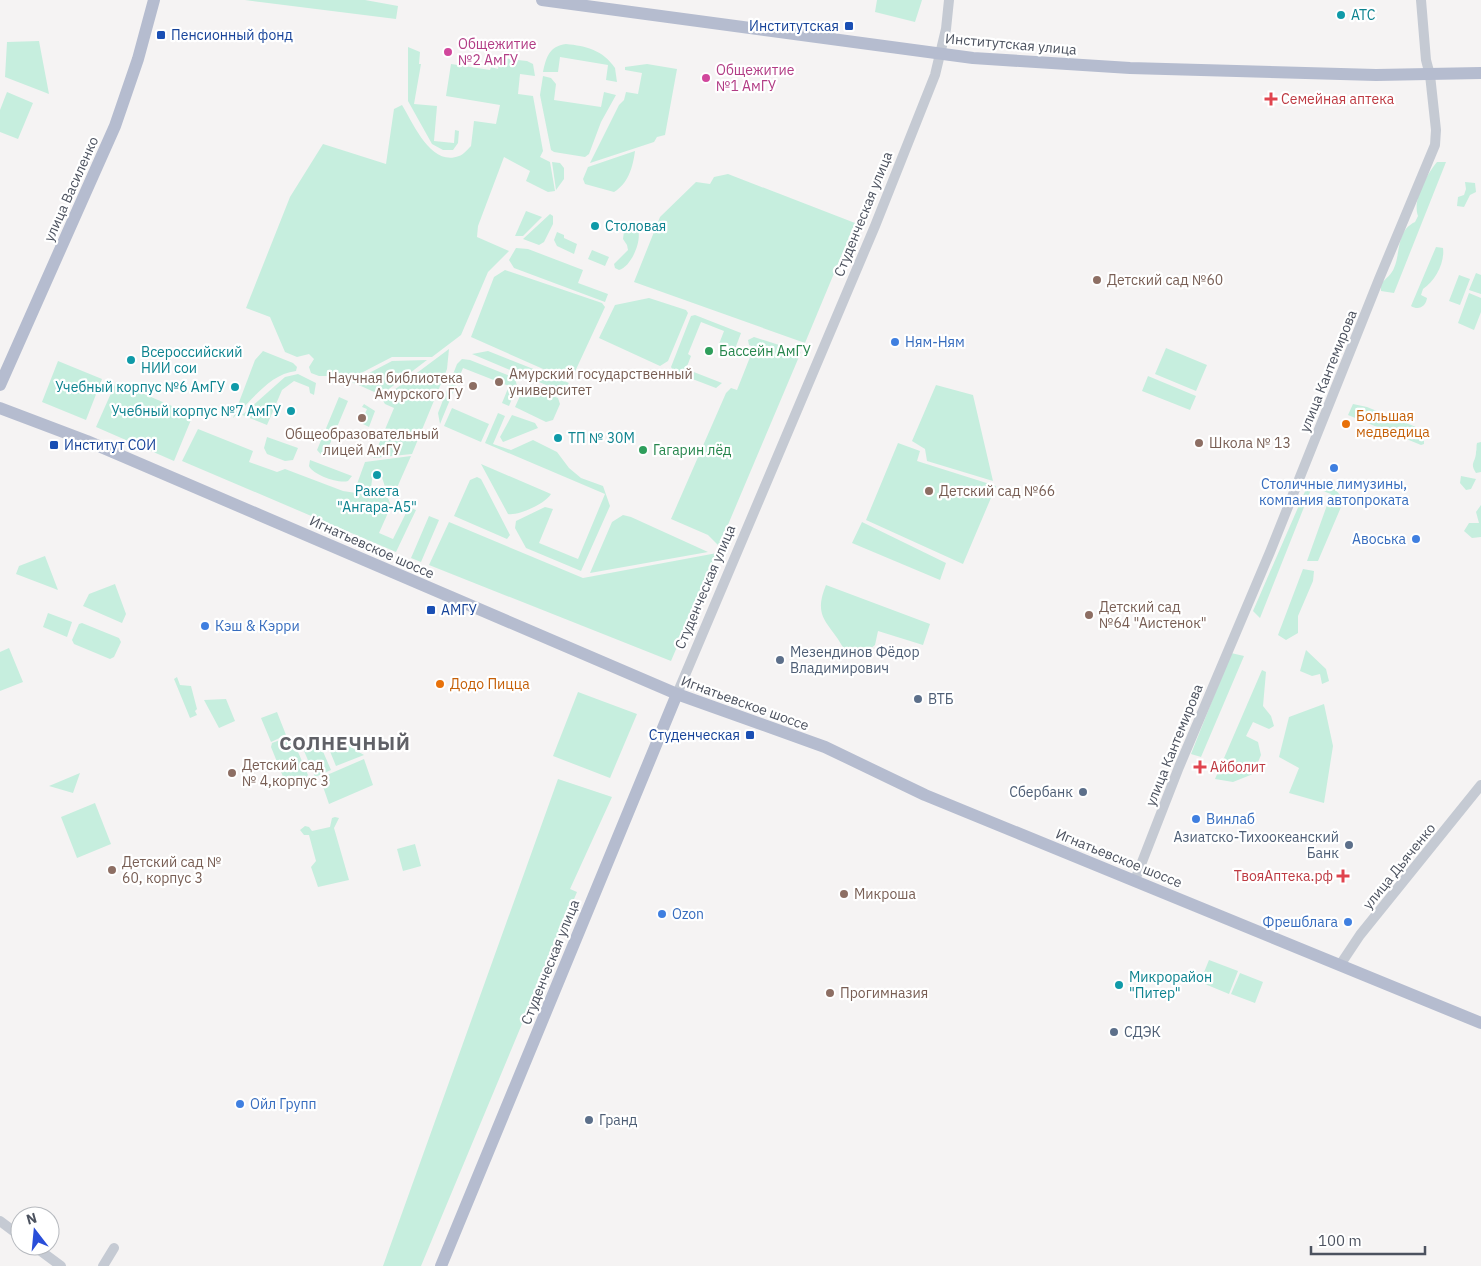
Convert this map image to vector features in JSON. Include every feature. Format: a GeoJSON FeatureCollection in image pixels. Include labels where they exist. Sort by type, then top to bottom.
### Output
{"type":"FeatureCollection","features":[{"type":"Feature","properties":{"kind":"main road","name":"улица Василенко"},"geometry":{"type":"LineString","coordinates":[[0,385],[115,126],[138,59],[154,0]]}},
{"type":"Feature","properties":{"kind":"main road","name":"Институтская улица"},"geometry":{"type":"LineString","coordinates":[[542,0],[730,27],[973,58],[1130,68],[1430,75],[1481,73]]}},
{"type":"Feature","properties":{"kind":"main road","name":"Игнатьевское шоссе"},"geometry":{"type":"LineString","coordinates":[[0,408],[96,445],[676,694],[825,748],[925,795],[1481,1023]]}},
{"type":"Feature","properties":{"kind":"main road","name":"Студенческая улица"},"geometry":{"type":"LineString","coordinates":[[441,1266],[676,694]]}},
{"type":"Feature","properties":{"kind":"street","name":"Студенческая улица"},"geometry":{"type":"LineString","coordinates":[[676,694],[875,226],[942,54],[949,0]]}},
{"type":"Feature","properties":{"kind":"street","name":"улица Кантемирова"},"geometry":{"type":"LineString","coordinates":[[1135,880],[1178,767],[1270,552],[1379,279],[1435,146],[1430,75],[1426,60],[1421,0]]}},
{"type":"Feature","properties":{"kind":"street","name":"улица Дьяченко"},"geometry":{"type":"LineString","coordinates":[[1340,965],[1360,935],[1481,785]]}},
{"type":"Feature","properties":{"kind":"street"},"geometry":{"type":"LineString","coordinates":[[103,1266],[114,1248]]}},
{"type":"Feature","properties":{"kind":"street"},"geometry":{"type":"LineString","coordinates":[[48,1256],[62,1266]]}},
{"type":"Feature","properties":{"kind":"green space"},"geometry":{"type":"Polygon","coordinates":[[[245,0],[365,0],[398,6],[396,19],[245,0]]]}},
{"type":"Feature","properties":{"kind":"green space"},"geometry":{"type":"Polygon","coordinates":[[[877,0],[922,0],[915,22],[875,12],[877,0]]]}},
{"type":"Feature","properties":{"kind":"green space"},"geometry":{"type":"Polygon","coordinates":[[[39,41],[49,94],[5,77],[7,42],[39,41]]]}},
{"type":"Feature","properties":{"kind":"green space"},"geometry":{"type":"Polygon","coordinates":[[[566,44],[594,50],[605,57],[615,68],[617,82],[606,80],[608,65],[560,57],[558,72],[543,72],[547,58],[552,50],[566,44]]]}},
{"type":"Feature","properties":{"kind":"green space"},"geometry":{"type":"Polygon","coordinates":[[[408,47],[420,52],[419,64],[421,64],[414,104],[437,106],[434,141],[454,143],[455,130],[459,131],[458,143],[453,150],[443,150],[432,144],[408,101],[408,47]]]}},
{"type":"Feature","properties":{"kind":"green space"},"geometry":{"type":"Polygon","coordinates":[[[500,58],[527,61],[533,64],[535,76],[520,74],[518,94],[533,96],[543,151],[540,157],[550,162],[555,191],[548,192],[526,181],[530,171],[504,157],[478,226],[477,237],[509,251],[488,272],[461,335],[432,357],[392,357],[340,384],[332,380],[330,376],[319,376],[311,373],[309,367],[314,359],[309,354],[297,357],[285,352],[270,317],[246,308],[290,197],[323,144],[386,164],[394,109],[402,105],[417,132],[432,149],[440,155],[449,158],[459,156],[471,146],[474,121],[496,124],[500,105],[446,96],[451,64],[490,70],[491,67],[498,69],[500,58]]]}},
{"type":"Feature","properties":{"kind":"green space"},"geometry":{"type":"Polygon","coordinates":[[[647,64],[677,69],[665,135],[657,137],[654,142],[590,163],[619,105],[624,100],[626,92],[638,94],[642,73],[625,70],[625,67],[647,64]]]}},
{"type":"Feature","properties":{"kind":"green space"},"geometry":{"type":"Polygon","coordinates":[[[543,76],[551,78],[556,84],[554,100],[601,107],[604,92],[616,95],[601,122],[589,154],[585,157],[551,150],[540,95],[543,76]]]}},
{"type":"Feature","properties":{"kind":"green space"},"geometry":{"type":"Polygon","coordinates":[[[7,92],[33,103],[18,139],[0,132],[0,110],[7,92]]]}},
{"type":"Feature","properties":{"kind":"green space"},"geometry":{"type":"Polygon","coordinates":[[[635,151],[629,174],[619,189],[614,192],[585,184],[583,179],[588,167],[635,151]]]}},
{"type":"Feature","properties":{"kind":"green space"},"geometry":{"type":"Polygon","coordinates":[[[552,162],[560,163],[564,168],[564,179],[556,190],[552,162]]]}},
{"type":"Feature","properties":{"kind":"green space"},"geometry":{"type":"Polygon","coordinates":[[[1437,162],[1446,162],[1394,293],[1381,291],[1381,284],[1394,268],[1402,236],[1418,216],[1417,202],[1419,195],[1425,180],[1437,162]]]}},
{"type":"Feature","properties":{"kind":"green space"},"geometry":{"type":"Polygon","coordinates":[[[728,174],[855,223],[805,343],[634,282],[660,217],[696,182],[710,184],[714,177],[728,174]]]}},
{"type":"Feature","properties":{"kind":"green space"},"geometry":{"type":"Polygon","coordinates":[[[1465,182],[1475,183],[1476,192],[1470,195],[1464,207],[1457,206],[1458,197],[1464,195],[1466,189],[1465,182]]]}},
{"type":"Feature","properties":{"kind":"green space"},"geometry":{"type":"Polygon","coordinates":[[[526,211],[542,217],[523,236],[515,236],[526,211]]]}},
{"type":"Feature","properties":{"kind":"green space"},"geometry":{"type":"Polygon","coordinates":[[[550,214],[553,216],[553,224],[544,242],[539,245],[523,239],[550,214]]]}},
{"type":"Feature","properties":{"kind":"green space"},"geometry":{"type":"Polygon","coordinates":[[[628,227],[638,230],[637,247],[628,264],[619,270],[615,268],[614,264],[628,250],[623,239],[624,231],[628,227]]]}},
{"type":"Feature","properties":{"kind":"green space"},"geometry":{"type":"Polygon","coordinates":[[[557,232],[564,235],[564,238],[577,244],[574,254],[557,246],[554,240],[557,232]]]}},
{"type":"Feature","properties":{"kind":"green space"},"geometry":{"type":"Polygon","coordinates":[[[1436,247],[1443,248],[1442,260],[1435,276],[1423,289],[1421,295],[1427,298],[1425,303],[1419,308],[1411,306],[1436,247]]]}},
{"type":"Feature","properties":{"kind":"green space"},"geometry":{"type":"Polygon","coordinates":[[[516,248],[528,249],[583,270],[578,283],[608,294],[605,302],[514,268],[509,260],[516,248]]]}},
{"type":"Feature","properties":{"kind":"green space"},"geometry":{"type":"Polygon","coordinates":[[[592,250],[609,257],[605,266],[588,259],[592,250]]]}},
{"type":"Feature","properties":{"kind":"green space"},"geometry":{"type":"Polygon","coordinates":[[[505,270],[602,303],[605,307],[572,378],[568,380],[471,337],[494,277],[505,270]]]}},
{"type":"Feature","properties":{"kind":"green space"},"geometry":{"type":"Polygon","coordinates":[[[1476,273],[1481,275],[1481,294],[1469,290],[1476,273]]]}},
{"type":"Feature","properties":{"kind":"green space"},"geometry":{"type":"Polygon","coordinates":[[[1459,275],[1470,279],[1460,305],[1449,301],[1459,275]]]}},
{"type":"Feature","properties":{"kind":"green space"},"geometry":{"type":"Polygon","coordinates":[[[1469,293],[1481,298],[1481,312],[1474,330],[1458,323],[1469,293]]]}},
{"type":"Feature","properties":{"kind":"green space"},"geometry":{"type":"Polygon","coordinates":[[[649,298],[686,310],[688,313],[668,361],[660,366],[599,338],[615,305],[649,298]]]}},
{"type":"Feature","properties":{"kind":"green space"},"geometry":{"type":"Polygon","coordinates":[[[695,315],[741,333],[732,357],[728,354],[730,348],[719,344],[724,331],[701,322],[688,354],[691,356],[686,369],[722,383],[716,388],[674,372],[671,367],[691,316],[695,315]]]}},
{"type":"Feature","properties":{"kind":"green space"},"geometry":{"type":"Polygon","coordinates":[[[754,337],[801,352],[719,546],[708,535],[671,519],[726,393],[731,388],[737,390],[754,347],[749,345],[748,340],[754,337]]]}},
{"type":"Feature","properties":{"kind":"green space"},"geometry":{"type":"Polygon","coordinates":[[[1166,348],[1207,365],[1196,391],[1155,374],[1166,348]]]}},
{"type":"Feature","properties":{"kind":"green space"},"geometry":{"type":"Polygon","coordinates":[[[449,349],[447,369],[412,454],[373,458],[394,408],[385,404],[382,399],[449,349]]]}},
{"type":"Feature","properties":{"kind":"green space"},"geometry":{"type":"Polygon","coordinates":[[[263,351],[293,363],[297,367],[296,371],[277,377],[233,418],[255,360],[263,351]]]}},
{"type":"Feature","properties":{"kind":"green space"},"geometry":{"type":"Polygon","coordinates":[[[488,351],[569,383],[563,390],[558,390],[472,354],[488,351]]]}},
{"type":"Feature","properties":{"kind":"green space"},"geometry":{"type":"Polygon","coordinates":[[[462,359],[470,360],[515,378],[517,386],[509,406],[502,403],[509,386],[463,368],[440,424],[438,413],[457,364],[462,359]]]}},
{"type":"Feature","properties":{"kind":"green space"},"geometry":{"type":"Polygon","coordinates":[[[427,360],[381,395],[352,382],[392,361],[427,360]]]}},
{"type":"Feature","properties":{"kind":"green space"},"geometry":{"type":"Polygon","coordinates":[[[58,361],[102,379],[86,420],[42,402],[58,361]]]}},
{"type":"Feature","properties":{"kind":"green space"},"geometry":{"type":"Polygon","coordinates":[[[298,374],[316,383],[314,395],[310,393],[309,387],[294,381],[282,390],[267,425],[242,415],[285,377],[298,374]]]}},
{"type":"Feature","properties":{"kind":"green space"},"geometry":{"type":"Polygon","coordinates":[[[1148,376],[1196,396],[1190,410],[1142,391],[1148,376]]]}},
{"type":"Feature","properties":{"kind":"green space"},"geometry":{"type":"Polygon","coordinates":[[[116,382],[193,415],[174,461],[96,427],[116,382]]]}},
{"type":"Feature","properties":{"kind":"green space"},"geometry":{"type":"Polygon","coordinates":[[[525,385],[558,398],[560,404],[553,420],[546,422],[515,407],[525,385]]]}},
{"type":"Feature","properties":{"kind":"green space"},"geometry":{"type":"Polygon","coordinates":[[[936,385],[973,395],[993,481],[927,461],[925,449],[912,441],[936,385]]]}},
{"type":"Feature","properties":{"kind":"green space"},"geometry":{"type":"Polygon","coordinates":[[[339,397],[348,401],[324,458],[317,450],[339,397]]]}},
{"type":"Feature","properties":{"kind":"green space"},"geometry":{"type":"Polygon","coordinates":[[[364,404],[375,411],[369,427],[361,423],[367,409],[362,407],[364,404]]]}},
{"type":"Feature","properties":{"kind":"green space"},"geometry":{"type":"Polygon","coordinates":[[[1353,404],[1367,407],[1421,429],[1424,433],[1424,444],[1421,445],[1348,415],[1353,404]]]}},
{"type":"Feature","properties":{"kind":"green space"},"geometry":{"type":"Polygon","coordinates":[[[452,408],[489,424],[481,442],[444,426],[452,408]]]}},
{"type":"Feature","properties":{"kind":"green space"},"geometry":{"type":"Polygon","coordinates":[[[498,413],[505,416],[493,444],[511,450],[533,440],[557,452],[569,468],[581,478],[603,486],[610,506],[581,571],[526,548],[515,528],[516,521],[545,507],[553,509],[539,543],[578,559],[605,494],[485,443],[498,413]]]}},
{"type":"Feature","properties":{"kind":"green space"},"geometry":{"type":"Polygon","coordinates":[[[512,415],[535,423],[538,428],[503,442],[500,437],[512,415]]]}},
{"type":"Feature","properties":{"kind":"green space"},"geometry":{"type":"Polygon","coordinates":[[[198,429],[253,451],[249,462],[277,472],[285,469],[343,491],[388,498],[391,506],[379,533],[393,539],[409,507],[416,510],[396,552],[182,461],[198,429]]]}},
{"type":"Feature","properties":{"kind":"green space"},"geometry":{"type":"Polygon","coordinates":[[[267,437],[298,448],[293,460],[285,461],[267,454],[264,448],[267,437]]]}},
{"type":"Feature","properties":{"kind":"green space"},"geometry":{"type":"Polygon","coordinates":[[[1481,442],[1481,472],[1476,473],[1473,465],[1477,443],[1481,442]]]}},
{"type":"Feature","properties":{"kind":"green space"},"geometry":{"type":"Polygon","coordinates":[[[898,443],[920,451],[917,461],[996,486],[963,564],[866,520],[898,443]]]}},
{"type":"Feature","properties":{"kind":"green space"},"geometry":{"type":"Polygon","coordinates":[[[411,456],[396,490],[386,490],[380,471],[377,469],[373,472],[371,488],[357,484],[365,462],[411,456]]]}},
{"type":"Feature","properties":{"kind":"green space"},"geometry":{"type":"Polygon","coordinates":[[[310,460],[352,476],[348,481],[344,482],[327,478],[311,469],[309,466],[310,460]]]}},
{"type":"Feature","properties":{"kind":"green space"},"geometry":{"type":"Polygon","coordinates":[[[481,464],[551,494],[532,508],[519,513],[508,514],[481,464]]]}},
{"type":"Feature","properties":{"kind":"green space"},"geometry":{"type":"Polygon","coordinates":[[[1461,476],[1476,479],[1471,489],[1466,490],[1460,483],[1461,476]]]}},
{"type":"Feature","properties":{"kind":"green space"},"geometry":{"type":"Polygon","coordinates":[[[477,477],[481,479],[510,535],[507,539],[454,516],[470,480],[477,477]]]}},
{"type":"Feature","properties":{"kind":"green space"},"geometry":{"type":"Polygon","coordinates":[[[1310,480],[1335,489],[1344,500],[1318,561],[1307,561],[1331,494],[1312,487],[1260,618],[1253,611],[1310,480]]]}},
{"type":"Feature","properties":{"kind":"green space"},"geometry":{"type":"Polygon","coordinates":[[[1481,505],[1481,537],[1472,538],[1464,531],[1469,523],[1479,523],[1476,512],[1481,505]]]}},
{"type":"Feature","properties":{"kind":"green space"},"geometry":{"type":"Polygon","coordinates":[[[623,515],[708,552],[590,573],[612,522],[623,515]]]}},
{"type":"Feature","properties":{"kind":"green space"},"geometry":{"type":"Polygon","coordinates":[[[429,516],[439,520],[421,562],[411,558],[429,516]]]}},
{"type":"Feature","properties":{"kind":"green space"},"geometry":{"type":"Polygon","coordinates":[[[449,522],[583,578],[717,553],[671,661],[429,565],[449,522]]]}},
{"type":"Feature","properties":{"kind":"green space"},"geometry":{"type":"Polygon","coordinates":[[[862,522],[946,563],[940,580],[852,543],[862,522]]]}},
{"type":"Feature","properties":{"kind":"green space"},"geometry":{"type":"Polygon","coordinates":[[[45,556],[58,590],[16,574],[19,566],[45,556]]]}},
{"type":"Feature","properties":{"kind":"green space"},"geometry":{"type":"Polygon","coordinates":[[[1303,569],[1314,571],[1313,581],[1298,616],[1298,633],[1286,640],[1278,635],[1303,569]]]}},
{"type":"Feature","properties":{"kind":"green space"},"geometry":{"type":"Polygon","coordinates":[[[115,584],[126,614],[122,623],[83,606],[89,594],[115,584]]]}},
{"type":"Feature","properties":{"kind":"green space"},"geometry":{"type":"Polygon","coordinates":[[[826,585],[930,624],[923,645],[878,631],[875,645],[870,649],[863,647],[861,653],[844,649],[824,620],[822,613],[822,596],[826,585]]]}},
{"type":"Feature","properties":{"kind":"green space"},"geometry":{"type":"Polygon","coordinates":[[[48,613],[72,622],[67,637],[43,627],[48,613]]]}},
{"type":"Feature","properties":{"kind":"green space"},"geometry":{"type":"Polygon","coordinates":[[[82,623],[119,638],[121,642],[114,657],[110,659],[74,644],[72,640],[79,624],[82,623]]]}},
{"type":"Feature","properties":{"kind":"green space"},"geometry":{"type":"Polygon","coordinates":[[[9,648],[23,682],[0,691],[0,652],[9,648]]]}},
{"type":"Feature","properties":{"kind":"green space"},"geometry":{"type":"Polygon","coordinates":[[[1306,650],[1326,669],[1329,681],[1322,684],[1320,674],[1312,676],[1300,671],[1306,650]]]}},
{"type":"Feature","properties":{"kind":"green space"},"geometry":{"type":"Polygon","coordinates":[[[1231,653],[1244,656],[1201,757],[1191,754],[1231,653]]]}},
{"type":"Feature","properties":{"kind":"green space"},"geometry":{"type":"Polygon","coordinates":[[[1262,670],[1266,672],[1263,706],[1271,716],[1274,726],[1269,729],[1253,722],[1246,736],[1258,742],[1261,755],[1253,774],[1233,782],[1215,779],[1262,670]]]}},
{"type":"Feature","properties":{"kind":"green space"},"geometry":{"type":"Polygon","coordinates":[[[177,677],[180,685],[191,686],[197,715],[190,718],[174,679],[177,677]]]}},
{"type":"Feature","properties":{"kind":"green space"},"geometry":{"type":"Polygon","coordinates":[[[578,692],[637,714],[610,778],[553,756],[578,692]]]}},
{"type":"Feature","properties":{"kind":"green space"},"geometry":{"type":"Polygon","coordinates":[[[226,699],[235,721],[219,728],[204,700],[226,699]]]}},
{"type":"Feature","properties":{"kind":"green space"},"geometry":{"type":"Polygon","coordinates":[[[1324,704],[1333,746],[1324,803],[1289,793],[1299,768],[1279,757],[1289,717],[1324,704]]]}},
{"type":"Feature","properties":{"kind":"green space"},"geometry":{"type":"Polygon","coordinates":[[[277,712],[286,735],[271,742],[261,718],[277,712]]]}},
{"type":"Feature","properties":{"kind":"green space"},"geometry":{"type":"Polygon","coordinates":[[[288,737],[292,738],[308,775],[305,779],[290,786],[286,784],[271,747],[272,743],[288,737]]]}},
{"type":"Feature","properties":{"kind":"green space"},"geometry":{"type":"Polygon","coordinates":[[[337,739],[364,755],[336,766],[327,744],[337,739]]]}},
{"type":"Feature","properties":{"kind":"green space"},"geometry":{"type":"Polygon","coordinates":[[[318,740],[331,770],[315,777],[302,746],[318,740]]]}},
{"type":"Feature","properties":{"kind":"green space"},"geometry":{"type":"Polygon","coordinates":[[[364,759],[373,785],[329,804],[320,778],[364,759]]]}},
{"type":"Feature","properties":{"kind":"green space"},"geometry":{"type":"Polygon","coordinates":[[[80,773],[73,793],[49,786],[80,773]]]}},
{"type":"Feature","properties":{"kind":"green space"},"geometry":{"type":"Polygon","coordinates":[[[558,779],[612,797],[570,889],[577,892],[421,1266],[383,1266],[558,779]]]}},
{"type":"Feature","properties":{"kind":"green space"},"geometry":{"type":"Polygon","coordinates":[[[95,803],[111,844],[77,858],[61,817],[95,803]]]}},
{"type":"Feature","properties":{"kind":"green space"},"geometry":{"type":"Polygon","coordinates":[[[332,818],[339,818],[334,828],[349,880],[318,887],[311,867],[316,861],[309,835],[304,835],[300,830],[305,826],[309,827],[312,831],[330,827],[332,818]]]}},
{"type":"Feature","properties":{"kind":"green space"},"geometry":{"type":"Polygon","coordinates":[[[415,844],[421,866],[403,871],[397,849],[415,844]]]}},
{"type":"Feature","properties":{"kind":"green space"},"geometry":{"type":"Polygon","coordinates":[[[1209,960],[1238,971],[1229,994],[1200,982],[1209,960]]]}},
{"type":"Feature","properties":{"kind":"green space"},"geometry":{"type":"Polygon","coordinates":[[[1240,973],[1263,982],[1255,1003],[1231,994],[1240,973]]]}},
{"type":"Feature","properties":{"kind":"place","name":"АТС"},"geometry":{"type":"Point","coordinates":[1341,15]}},
{"type":"Feature","properties":{"kind":"place","name":"Институтская"},"geometry":{"type":"Point","coordinates":[849,26]}},
{"type":"Feature","properties":{"kind":"place","name":"Пенсионный фонд"},"geometry":{"type":"Point","coordinates":[161,35]}},
{"type":"Feature","properties":{"kind":"place","name":"Общежитие №2 АмГУ"},"geometry":{"type":"Point","coordinates":[448,52]}},
{"type":"Feature","properties":{"kind":"place","name":"Общежитие №1 АмГУ"},"geometry":{"type":"Point","coordinates":[706,78]}},
{"type":"Feature","properties":{"kind":"place","name":"Семейная аптека"},"geometry":{"type":"Point","coordinates":[1271,99]}},
{"type":"Feature","properties":{"kind":"place","name":"Столовая"},"geometry":{"type":"Point","coordinates":[595,226]}},
{"type":"Feature","properties":{"kind":"place","name":"Детский сад №60"},"geometry":{"type":"Point","coordinates":[1097,280]}},
{"type":"Feature","properties":{"kind":"place","name":"Ням-Ням"},"geometry":{"type":"Point","coordinates":[895,342]}},
{"type":"Feature","properties":{"kind":"place","name":"Бассейн АмГУ"},"geometry":{"type":"Point","coordinates":[709,351]}},
{"type":"Feature","properties":{"kind":"place","name":"Всероссийский НИИ сои"},"geometry":{"type":"Point","coordinates":[131,360]}},
{"type":"Feature","properties":{"kind":"place","name":"Амурский государственный университет"},"geometry":{"type":"Point","coordinates":[499,382]}},
{"type":"Feature","properties":{"kind":"place","name":"Научная библиотека Амурского ГУ"},"geometry":{"type":"Point","coordinates":[473,386]}},
{"type":"Feature","properties":{"kind":"place","name":"Учебный корпус №6 АмГУ"},"geometry":{"type":"Point","coordinates":[235,387]}},
{"type":"Feature","properties":{"kind":"place","name":"Учебный корпус №7 АмГУ"},"geometry":{"type":"Point","coordinates":[291,411]}},
{"type":"Feature","properties":{"kind":"place","name":"Общеобразовательный лицей АмГУ"},"geometry":{"type":"Point","coordinates":[362,418]}},
{"type":"Feature","properties":{"kind":"place","name":"Большая медведица"},"geometry":{"type":"Point","coordinates":[1346,424]}},
{"type":"Feature","properties":{"kind":"place","name":"ТП № 30М"},"geometry":{"type":"Point","coordinates":[558,438]}},
{"type":"Feature","properties":{"kind":"place","name":"Школа № 13"},"geometry":{"type":"Point","coordinates":[1199,443]}},
{"type":"Feature","properties":{"kind":"place","name":"Институт СОИ"},"geometry":{"type":"Point","coordinates":[54,445]}},
{"type":"Feature","properties":{"kind":"place","name":"Гагарин лёд"},"geometry":{"type":"Point","coordinates":[643,450]}},
{"type":"Feature","properties":{"kind":"place","name":"Столичные лимузины, компания автопроката"},"geometry":{"type":"Point","coordinates":[1334,468]}},
{"type":"Feature","properties":{"kind":"place","name":"Ракета \"Ангара-А5\""},"geometry":{"type":"Point","coordinates":[377,475]}},
{"type":"Feature","properties":{"kind":"place","name":"Детский сад №66"},"geometry":{"type":"Point","coordinates":[929,491]}},
{"type":"Feature","properties":{"kind":"place","name":"Авоська"},"geometry":{"type":"Point","coordinates":[1416,539]}},
{"type":"Feature","properties":{"kind":"place","name":"АМГУ"},"geometry":{"type":"Point","coordinates":[431,610]}},
{"type":"Feature","properties":{"kind":"place","name":"Детский сад №64 \"Аистенок\""},"geometry":{"type":"Point","coordinates":[1089,615]}},
{"type":"Feature","properties":{"kind":"place","name":"Кэш & Кэрри"},"geometry":{"type":"Point","coordinates":[205,626]}},
{"type":"Feature","properties":{"kind":"place","name":"Мезендинов Фёдор Владимирович"},"geometry":{"type":"Point","coordinates":[780,660]}},
{"type":"Feature","properties":{"kind":"place","name":"Додо Пицца"},"geometry":{"type":"Point","coordinates":[440,684]}},
{"type":"Feature","properties":{"kind":"place","name":"ВТБ"},"geometry":{"type":"Point","coordinates":[918,699]}},
{"type":"Feature","properties":{"kind":"place","name":"Студенческая"},"geometry":{"type":"Point","coordinates":[750,735]}},
{"type":"Feature","properties":{"kind":"place","name":"Айболит"},"geometry":{"type":"Point","coordinates":[1200,767]}},
{"type":"Feature","properties":{"kind":"place","name":"Детский сад № 4,корпус 3"},"geometry":{"type":"Point","coordinates":[232,773]}},
{"type":"Feature","properties":{"kind":"place","name":"Сбербанк"},"geometry":{"type":"Point","coordinates":[1083,792]}},
{"type":"Feature","properties":{"kind":"place","name":"Винлаб"},"geometry":{"type":"Point","coordinates":[1196,819]}},
{"type":"Feature","properties":{"kind":"place","name":"Азиатско-Тихоокеанский Банк"},"geometry":{"type":"Point","coordinates":[1349,845]}},
{"type":"Feature","properties":{"kind":"place","name":"Детский сад № 60, корпус 3"},"geometry":{"type":"Point","coordinates":[112,870]}},
{"type":"Feature","properties":{"kind":"place","name":"ТвояАптека.рф"},"geometry":{"type":"Point","coordinates":[1343,876]}},
{"type":"Feature","properties":{"kind":"place","name":"Микроша"},"geometry":{"type":"Point","coordinates":[844,894]}},
{"type":"Feature","properties":{"kind":"place","name":"Ozon"},"geometry":{"type":"Point","coordinates":[662,914]}},
{"type":"Feature","properties":{"kind":"place","name":"Фрешблага"},"geometry":{"type":"Point","coordinates":[1348,922]}},
{"type":"Feature","properties":{"kind":"place","name":"Микрорайон \"Питер\""},"geometry":{"type":"Point","coordinates":[1119,985]}},
{"type":"Feature","properties":{"kind":"place","name":"Прогимназия"},"geometry":{"type":"Point","coordinates":[830,993]}},
{"type":"Feature","properties":{"kind":"place","name":"СДЭК"},"geometry":{"type":"Point","coordinates":[1114,1032]}},
{"type":"Feature","properties":{"kind":"place","name":"Ойл Групп"},"geometry":{"type":"Point","coordinates":[240,1104]}},
{"type":"Feature","properties":{"kind":"place","name":"Гранд"},"geometry":{"type":"Point","coordinates":[589,1120]}},
{"type":"Feature","properties":{"kind":"district","name":"СОЛНЕЧНЫЙ"},"geometry":{"type":"Point","coordinates":[345,743]}}]}
